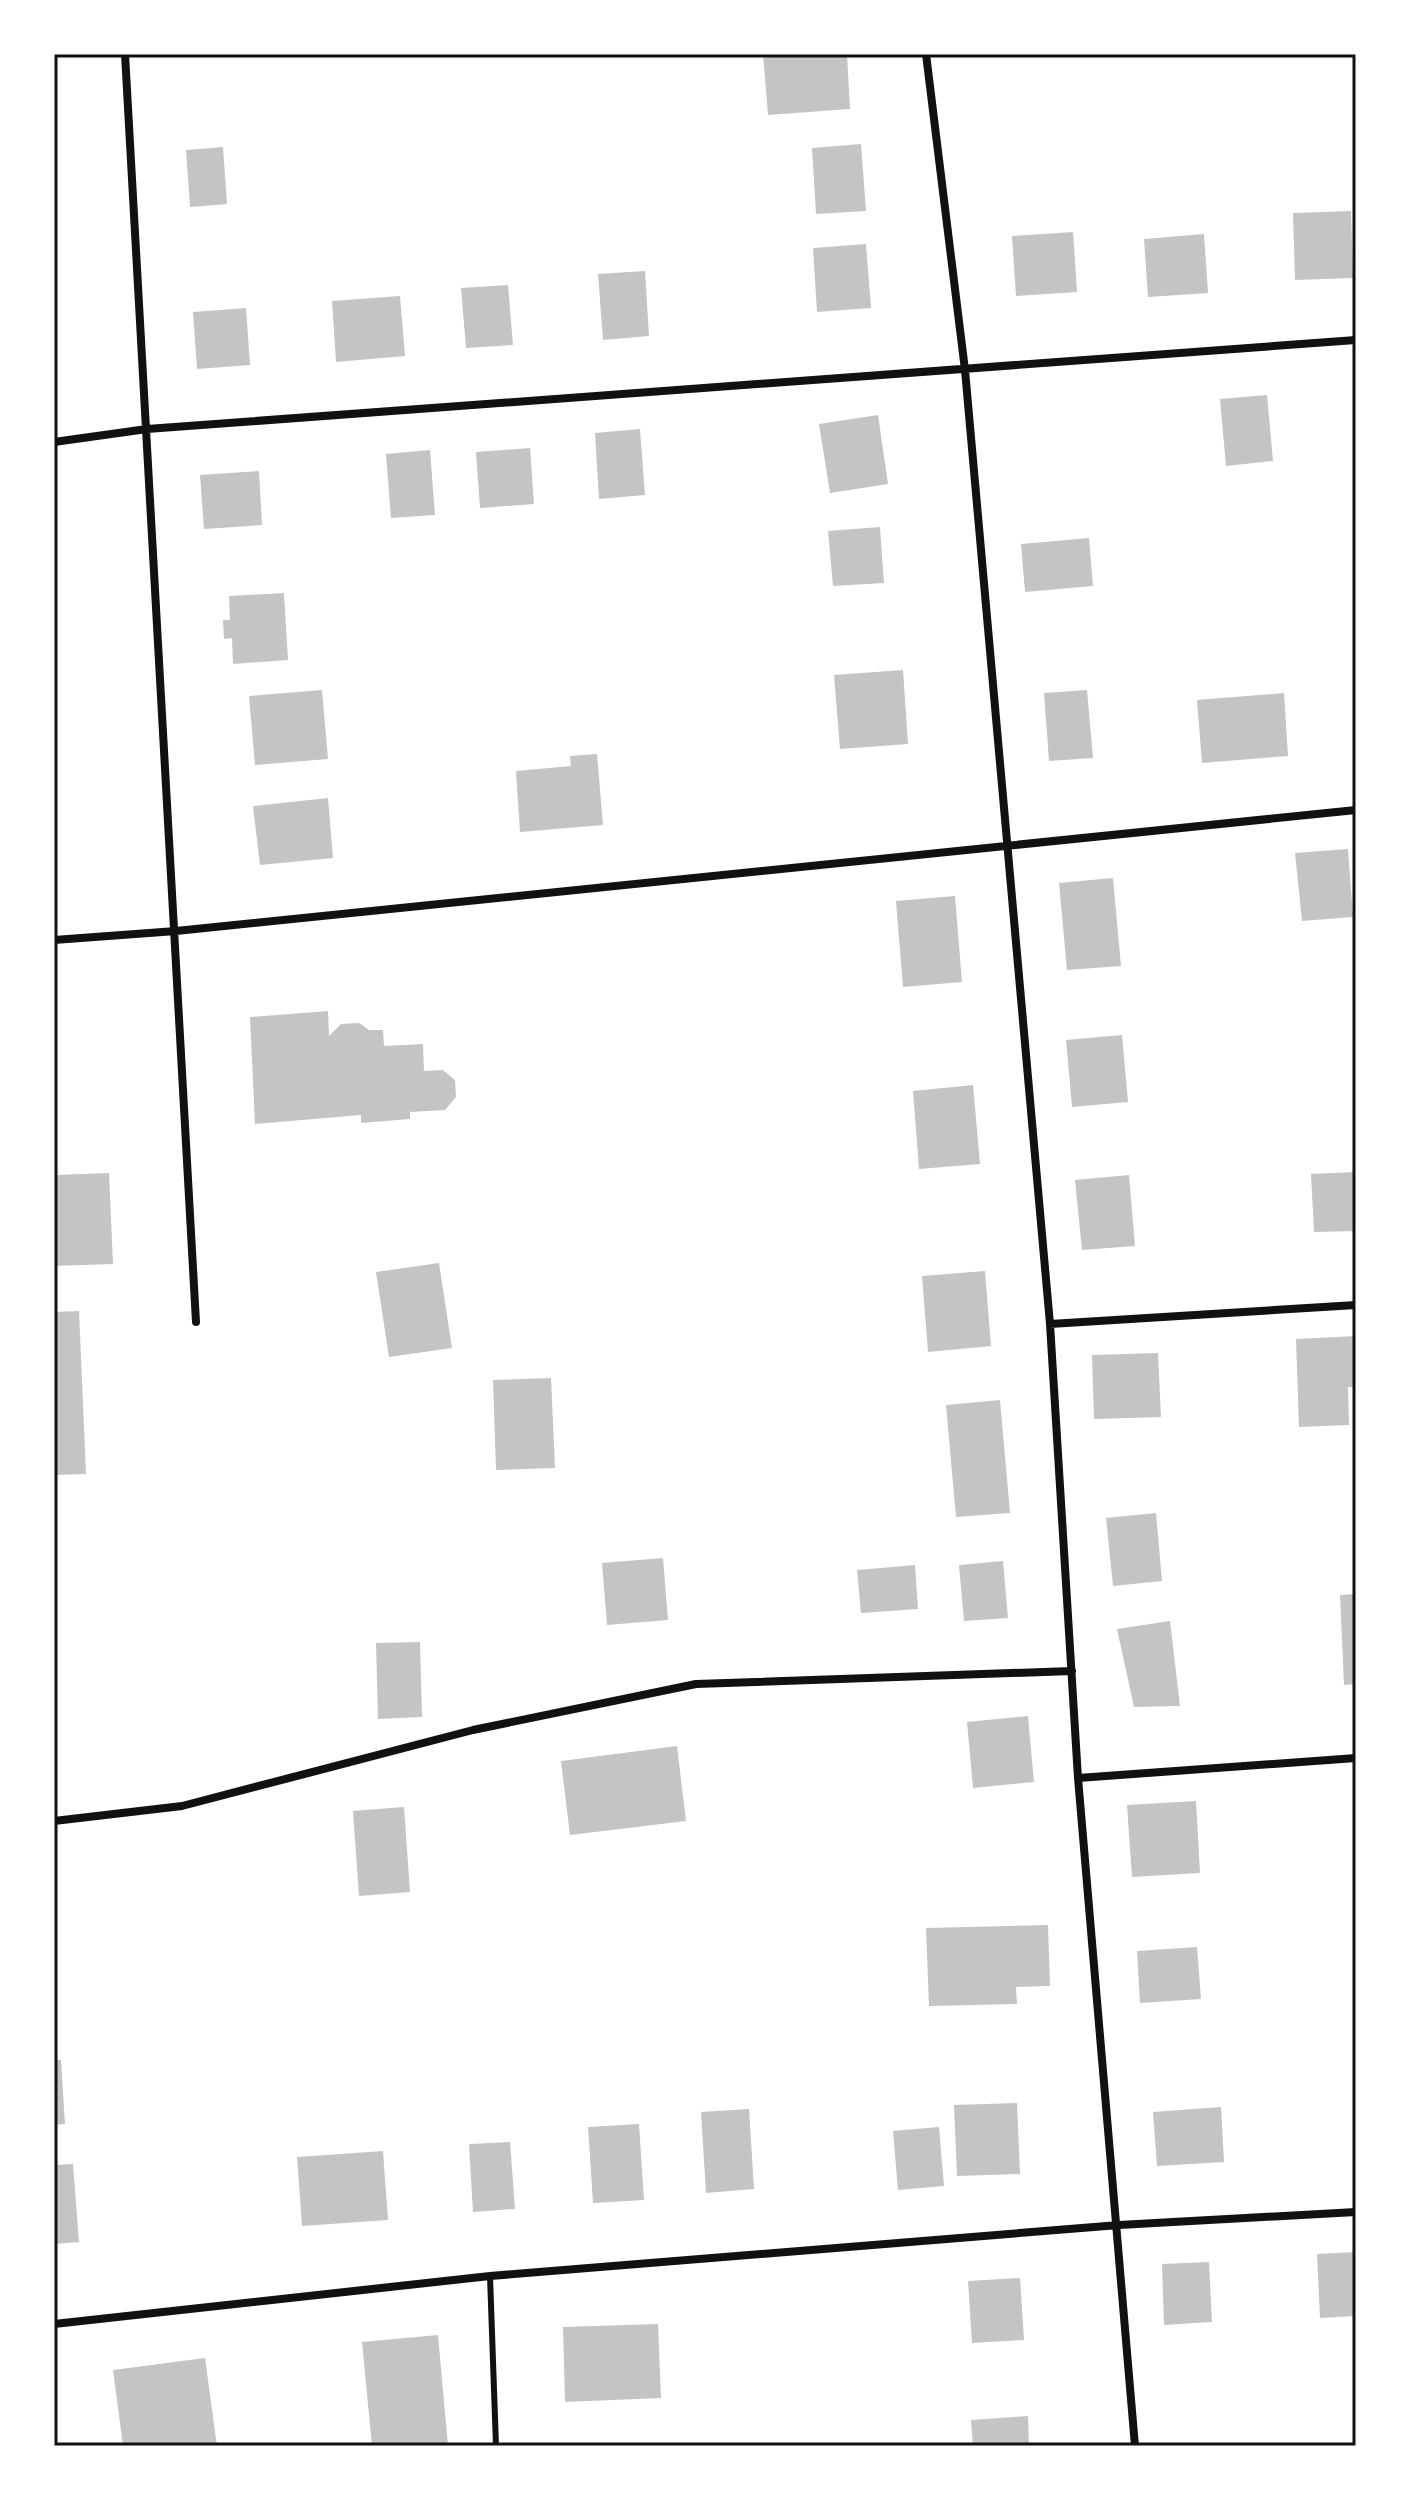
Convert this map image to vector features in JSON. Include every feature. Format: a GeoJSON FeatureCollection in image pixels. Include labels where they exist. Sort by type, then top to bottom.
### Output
{"type":"FeatureCollection","features":[{"type":"Feature","properties":{"kind":"street"},"geometry":{"type":"LineString","coordinates":[[125,54],[196,1322]]}},
{"type":"Feature","properties":{"kind":"street"},"geometry":{"type":"LineString","coordinates":[[926,54],[965,370],[1050,1324],[1078,1778],[1119,2225],[1135,2446]]}},
{"type":"Feature","properties":{"kind":"street"},"geometry":{"type":"LineString","coordinates":[[54,442],[147,429],[1356,340]]}},
{"type":"Feature","properties":{"kind":"street"},"geometry":{"type":"LineString","coordinates":[[54,940],[176,931],[1356,810]]}},
{"type":"Feature","properties":{"kind":"street"},"geometry":{"type":"LineString","coordinates":[[1050,1324],[1356,1305]]}},
{"type":"Feature","properties":{"kind":"street"},"geometry":{"type":"LineString","coordinates":[[54,1821],[182,1806],[473,1730],[696,1684],[1072,1671]]}},
{"type":"Feature","properties":{"kind":"street"},"geometry":{"type":"LineString","coordinates":[[1078,1778],[1356,1758]]}},
{"type":"Feature","properties":{"kind":"street"},"geometry":{"type":"LineString","coordinates":[[54,2324],[490,2276],[1119,2225],[1356,2212]]}},
{"type":"Feature","properties":{"kind":"lane"},"geometry":{"type":"LineString","coordinates":[[490,2276],[496,2446]]}},
{"type":"Feature","properties":{"kind":"building"},"geometry":{"type":"Polygon","coordinates":[[[763,54],[847,54],[850,109],[768,115],[763,54]]]}},
{"type":"Feature","properties":{"kind":"building"},"geometry":{"type":"Polygon","coordinates":[[[861,144],[866,211],[816,214],[812,148],[861,144]]]}},
{"type":"Feature","properties":{"kind":"building"},"geometry":{"type":"Polygon","coordinates":[[[223,147],[227,204],[190,207],[186,150],[223,147]]]}},
{"type":"Feature","properties":{"kind":"building"},"geometry":{"type":"Polygon","coordinates":[[[1351,211],[1353,278],[1295,280],[1293,213],[1351,211]]]}},
{"type":"Feature","properties":{"kind":"building"},"geometry":{"type":"Polygon","coordinates":[[[1073,232],[1077,292],[1016,296],[1012,236],[1073,232]]]}},
{"type":"Feature","properties":{"kind":"building"},"geometry":{"type":"Polygon","coordinates":[[[1204,234],[1208,293],[1148,297],[1144,239],[1204,234]]]}},
{"type":"Feature","properties":{"kind":"building"},"geometry":{"type":"Polygon","coordinates":[[[866,244],[871,308],[817,312],[813,248],[866,244]]]}},
{"type":"Feature","properties":{"kind":"building"},"geometry":{"type":"Polygon","coordinates":[[[645,271],[649,336],[603,340],[598,274],[645,271]]]}},
{"type":"Feature","properties":{"kind":"building"},"geometry":{"type":"Polygon","coordinates":[[[508,285],[513,345],[466,348],[461,288],[508,285]]]}},
{"type":"Feature","properties":{"kind":"building"},"geometry":{"type":"Polygon","coordinates":[[[400,296],[405,356],[336,362],[332,301],[400,296]]]}},
{"type":"Feature","properties":{"kind":"building"},"geometry":{"type":"Polygon","coordinates":[[[246,308],[250,365],[197,369],[193,312],[246,308]]]}},
{"type":"Feature","properties":{"kind":"building"},"geometry":{"type":"Polygon","coordinates":[[[1267,395],[1273,461],[1226,466],[1220,399],[1267,395]]]}},
{"type":"Feature","properties":{"kind":"building"},"geometry":{"type":"Polygon","coordinates":[[[878,415],[888,484],[830,493],[819,424],[878,415]]]}},
{"type":"Feature","properties":{"kind":"building"},"geometry":{"type":"Polygon","coordinates":[[[640,429],[645,495],[599,499],[595,433],[640,429]]]}},
{"type":"Feature","properties":{"kind":"building"},"geometry":{"type":"Polygon","coordinates":[[[530,448],[534,504],[480,508],[476,452],[530,448]]]}},
{"type":"Feature","properties":{"kind":"building"},"geometry":{"type":"Polygon","coordinates":[[[430,450],[435,515],[391,518],[386,454],[430,450]]]}},
{"type":"Feature","properties":{"kind":"building"},"geometry":{"type":"Polygon","coordinates":[[[259,471],[262,525],[204,529],[200,475],[259,471]]]}},
{"type":"Feature","properties":{"kind":"building"},"geometry":{"type":"Polygon","coordinates":[[[880,527],[884,583],[833,586],[828,531],[880,527]]]}},
{"type":"Feature","properties":{"kind":"building"},"geometry":{"type":"Polygon","coordinates":[[[1089,538],[1093,586],[1025,592],[1021,544],[1089,538]]]}},
{"type":"Feature","properties":{"kind":"building"},"geometry":{"type":"Polygon","coordinates":[[[284,593],[288,660],[233,664],[232,638],[224,639],[223,620],[230,620],[229,596],[284,593]]]}},
{"type":"Feature","properties":{"kind":"building"},"geometry":{"type":"Polygon","coordinates":[[[903,670],[908,744],[840,749],[834,675],[903,670]]]}},
{"type":"Feature","properties":{"kind":"building"},"geometry":{"type":"Polygon","coordinates":[[[322,690],[328,759],[255,765],[249,696],[322,690]]]}},
{"type":"Feature","properties":{"kind":"building"},"geometry":{"type":"Polygon","coordinates":[[[1087,690],[1093,758],[1049,761],[1044,693],[1087,690]]]}},
{"type":"Feature","properties":{"kind":"building"},"geometry":{"type":"Polygon","coordinates":[[[1284,693],[1288,756],[1202,763],[1197,700],[1284,693]]]}},
{"type":"Feature","properties":{"kind":"building"},"geometry":{"type":"Polygon","coordinates":[[[597,754],[603,825],[520,832],[516,771],[571,766],[570,756],[597,754]]]}},
{"type":"Feature","properties":{"kind":"building"},"geometry":{"type":"Polygon","coordinates":[[[328,798],[333,858],[260,865],[253,806],[328,798]]]}},
{"type":"Feature","properties":{"kind":"building"},"geometry":{"type":"Polygon","coordinates":[[[1348,849],[1353,917],[1302,921],[1295,853],[1348,849]]]}},
{"type":"Feature","properties":{"kind":"building"},"geometry":{"type":"Polygon","coordinates":[[[1113,878],[1121,966],[1067,970],[1059,883],[1113,878]]]}},
{"type":"Feature","properties":{"kind":"building"},"geometry":{"type":"Polygon","coordinates":[[[955,896],[962,982],[903,987],[896,901],[955,896]]]}},
{"type":"Feature","properties":{"kind":"building"},"geometry":{"type":"Polygon","coordinates":[[[328,1011],[329,1036],[341,1024],[359,1023],[369,1030],[383,1030],[384,1046],[423,1044],[424,1071],[443,1070],[455,1080],[456,1097],[445,1110],[410,1112],[410,1119],[361,1123],[361,1115],[255,1124],[250,1017],[328,1011]]]}},
{"type":"Feature","properties":{"kind":"building"},"geometry":{"type":"Polygon","coordinates":[[[1122,1035],[1128,1102],[1072,1107],[1066,1040],[1122,1035]]]}},
{"type":"Feature","properties":{"kind":"building"},"geometry":{"type":"Polygon","coordinates":[[[973,1085],[980,1164],[919,1169],[913,1091],[973,1085]]]}},
{"type":"Feature","properties":{"kind":"building"},"geometry":{"type":"Polygon","coordinates":[[[1356,1172],[1356,1231],[1314,1232],[1311,1174],[1356,1172]]]}},
{"type":"Feature","properties":{"kind":"building"},"geometry":{"type":"Polygon","coordinates":[[[109,1173],[113,1264],[54,1266],[54,1175],[109,1173]]]}},
{"type":"Feature","properties":{"kind":"building"},"geometry":{"type":"Polygon","coordinates":[[[1129,1175],[1135,1246],[1082,1250],[1075,1180],[1129,1175]]]}},
{"type":"Feature","properties":{"kind":"building"},"geometry":{"type":"Polygon","coordinates":[[[439,1263],[452,1348],[389,1357],[376,1272],[439,1263]]]}},
{"type":"Feature","properties":{"kind":"building"},"geometry":{"type":"Polygon","coordinates":[[[985,1271],[991,1346],[928,1352],[922,1276],[985,1271]]]}},
{"type":"Feature","properties":{"kind":"building"},"geometry":{"type":"Polygon","coordinates":[[[79,1311],[86,1474],[54,1475],[54,1312],[79,1311]]]}},
{"type":"Feature","properties":{"kind":"building"},"geometry":{"type":"Polygon","coordinates":[[[1356,1336],[1356,1387],[1348,1387],[1349,1425],[1299,1427],[1296,1339],[1356,1336]]]}},
{"type":"Feature","properties":{"kind":"building"},"geometry":{"type":"Polygon","coordinates":[[[1158,1353],[1161,1417],[1094,1419],[1092,1355],[1158,1353]]]}},
{"type":"Feature","properties":{"kind":"building"},"geometry":{"type":"Polygon","coordinates":[[[551,1378],[555,1468],[496,1470],[493,1380],[551,1378]]]}},
{"type":"Feature","properties":{"kind":"building"},"geometry":{"type":"Polygon","coordinates":[[[1000,1400],[1010,1513],[956,1517],[946,1405],[1000,1400]]]}},
{"type":"Feature","properties":{"kind":"building"},"geometry":{"type":"Polygon","coordinates":[[[1156,1513],[1162,1581],[1113,1586],[1106,1518],[1156,1513]]]}},
{"type":"Feature","properties":{"kind":"building"},"geometry":{"type":"Polygon","coordinates":[[[663,1558],[668,1620],[607,1625],[602,1563],[663,1558]]]}},
{"type":"Feature","properties":{"kind":"building"},"geometry":{"type":"Polygon","coordinates":[[[1003,1561],[1008,1618],[964,1621],[959,1565],[1003,1561]]]}},
{"type":"Feature","properties":{"kind":"building"},"geometry":{"type":"Polygon","coordinates":[[[915,1565],[918,1609],[861,1613],[857,1570],[915,1565]]]}},
{"type":"Feature","properties":{"kind":"building"},"geometry":{"type":"Polygon","coordinates":[[[1356,1594],[1356,1684],[1344,1685],[1340,1595],[1356,1594]]]}},
{"type":"Feature","properties":{"kind":"building"},"geometry":{"type":"Polygon","coordinates":[[[1170,1621],[1180,1706],[1134,1707],[1117,1629],[1170,1621]]]}},
{"type":"Feature","properties":{"kind":"building"},"geometry":{"type":"Polygon","coordinates":[[[420,1642],[422,1717],[378,1719],[376,1643],[420,1642]]]}},
{"type":"Feature","properties":{"kind":"building"},"geometry":{"type":"Polygon","coordinates":[[[1028,1716],[1034,1782],[973,1788],[967,1722],[1028,1716]]]}},
{"type":"Feature","properties":{"kind":"building"},"geometry":{"type":"Polygon","coordinates":[[[677,1746],[686,1821],[570,1835],[561,1761],[677,1746]]]}},
{"type":"Feature","properties":{"kind":"building"},"geometry":{"type":"Polygon","coordinates":[[[1196,1801],[1200,1873],[1132,1877],[1127,1805],[1196,1801]]]}},
{"type":"Feature","properties":{"kind":"building"},"geometry":{"type":"Polygon","coordinates":[[[404,1807],[410,1892],[359,1896],[353,1811],[404,1807]]]}},
{"type":"Feature","properties":{"kind":"building"},"geometry":{"type":"Polygon","coordinates":[[[1048,1925],[1050,1986],[1016,1987],[1017,2004],[929,2006],[926,1928],[1048,1925]]]}},
{"type":"Feature","properties":{"kind":"building"},"geometry":{"type":"Polygon","coordinates":[[[1197,1947],[1201,1999],[1140,2003],[1137,1951],[1197,1947]]]}},
{"type":"Feature","properties":{"kind":"building"},"geometry":{"type":"Polygon","coordinates":[[[54,2060],[61,2060],[65,2124],[54,2125],[54,2060]]]}},
{"type":"Feature","properties":{"kind":"building"},"geometry":{"type":"Polygon","coordinates":[[[1017,2103],[1020,2174],[957,2176],[954,2105],[1017,2103]]]}},
{"type":"Feature","properties":{"kind":"building"},"geometry":{"type":"Polygon","coordinates":[[[1221,2107],[1224,2162],[1157,2166],[1153,2112],[1221,2107]]]}},
{"type":"Feature","properties":{"kind":"building"},"geometry":{"type":"Polygon","coordinates":[[[749,2109],[754,2189],[706,2193],[701,2112],[749,2109]]]}},
{"type":"Feature","properties":{"kind":"building"},"geometry":{"type":"Polygon","coordinates":[[[639,2124],[644,2200],[593,2203],[588,2127],[639,2124]]]}},
{"type":"Feature","properties":{"kind":"building"},"geometry":{"type":"Polygon","coordinates":[[[939,2127],[944,2186],[898,2190],[893,2131],[939,2127]]]}},
{"type":"Feature","properties":{"kind":"building"},"geometry":{"type":"Polygon","coordinates":[[[510,2142],[515,2209],[473,2212],[469,2144],[510,2142]]]}},
{"type":"Feature","properties":{"kind":"building"},"geometry":{"type":"Polygon","coordinates":[[[383,2151],[388,2220],[302,2226],[297,2157],[383,2151]]]}},
{"type":"Feature","properties":{"kind":"building"},"geometry":{"type":"Polygon","coordinates":[[[73,2164],[79,2242],[54,2244],[54,2165],[73,2164]]]}},
{"type":"Feature","properties":{"kind":"building"},"geometry":{"type":"Polygon","coordinates":[[[1356,2252],[1356,2316],[1320,2318],[1317,2254],[1356,2252]]]}},
{"type":"Feature","properties":{"kind":"building"},"geometry":{"type":"Polygon","coordinates":[[[1209,2262],[1212,2322],[1164,2325],[1162,2264],[1209,2262]]]}},
{"type":"Feature","properties":{"kind":"building"},"geometry":{"type":"Polygon","coordinates":[[[1020,2278],[1024,2340],[972,2343],[968,2281],[1020,2278]]]}},
{"type":"Feature","properties":{"kind":"building"},"geometry":{"type":"Polygon","coordinates":[[[658,2324],[661,2398],[565,2402],[563,2327],[658,2324]]]}},
{"type":"Feature","properties":{"kind":"building"},"geometry":{"type":"Polygon","coordinates":[[[438,2335],[448,2446],[372,2446],[362,2342],[438,2335]]]}},
{"type":"Feature","properties":{"kind":"building"},"geometry":{"type":"Polygon","coordinates":[[[205,2358],[217,2446],[123,2446],[113,2370],[205,2358]]]}},
{"type":"Feature","properties":{"kind":"building"},"geometry":{"type":"Polygon","coordinates":[[[1028,2416],[1029,2446],[973,2446],[971,2420],[1028,2416]]]}}]}
